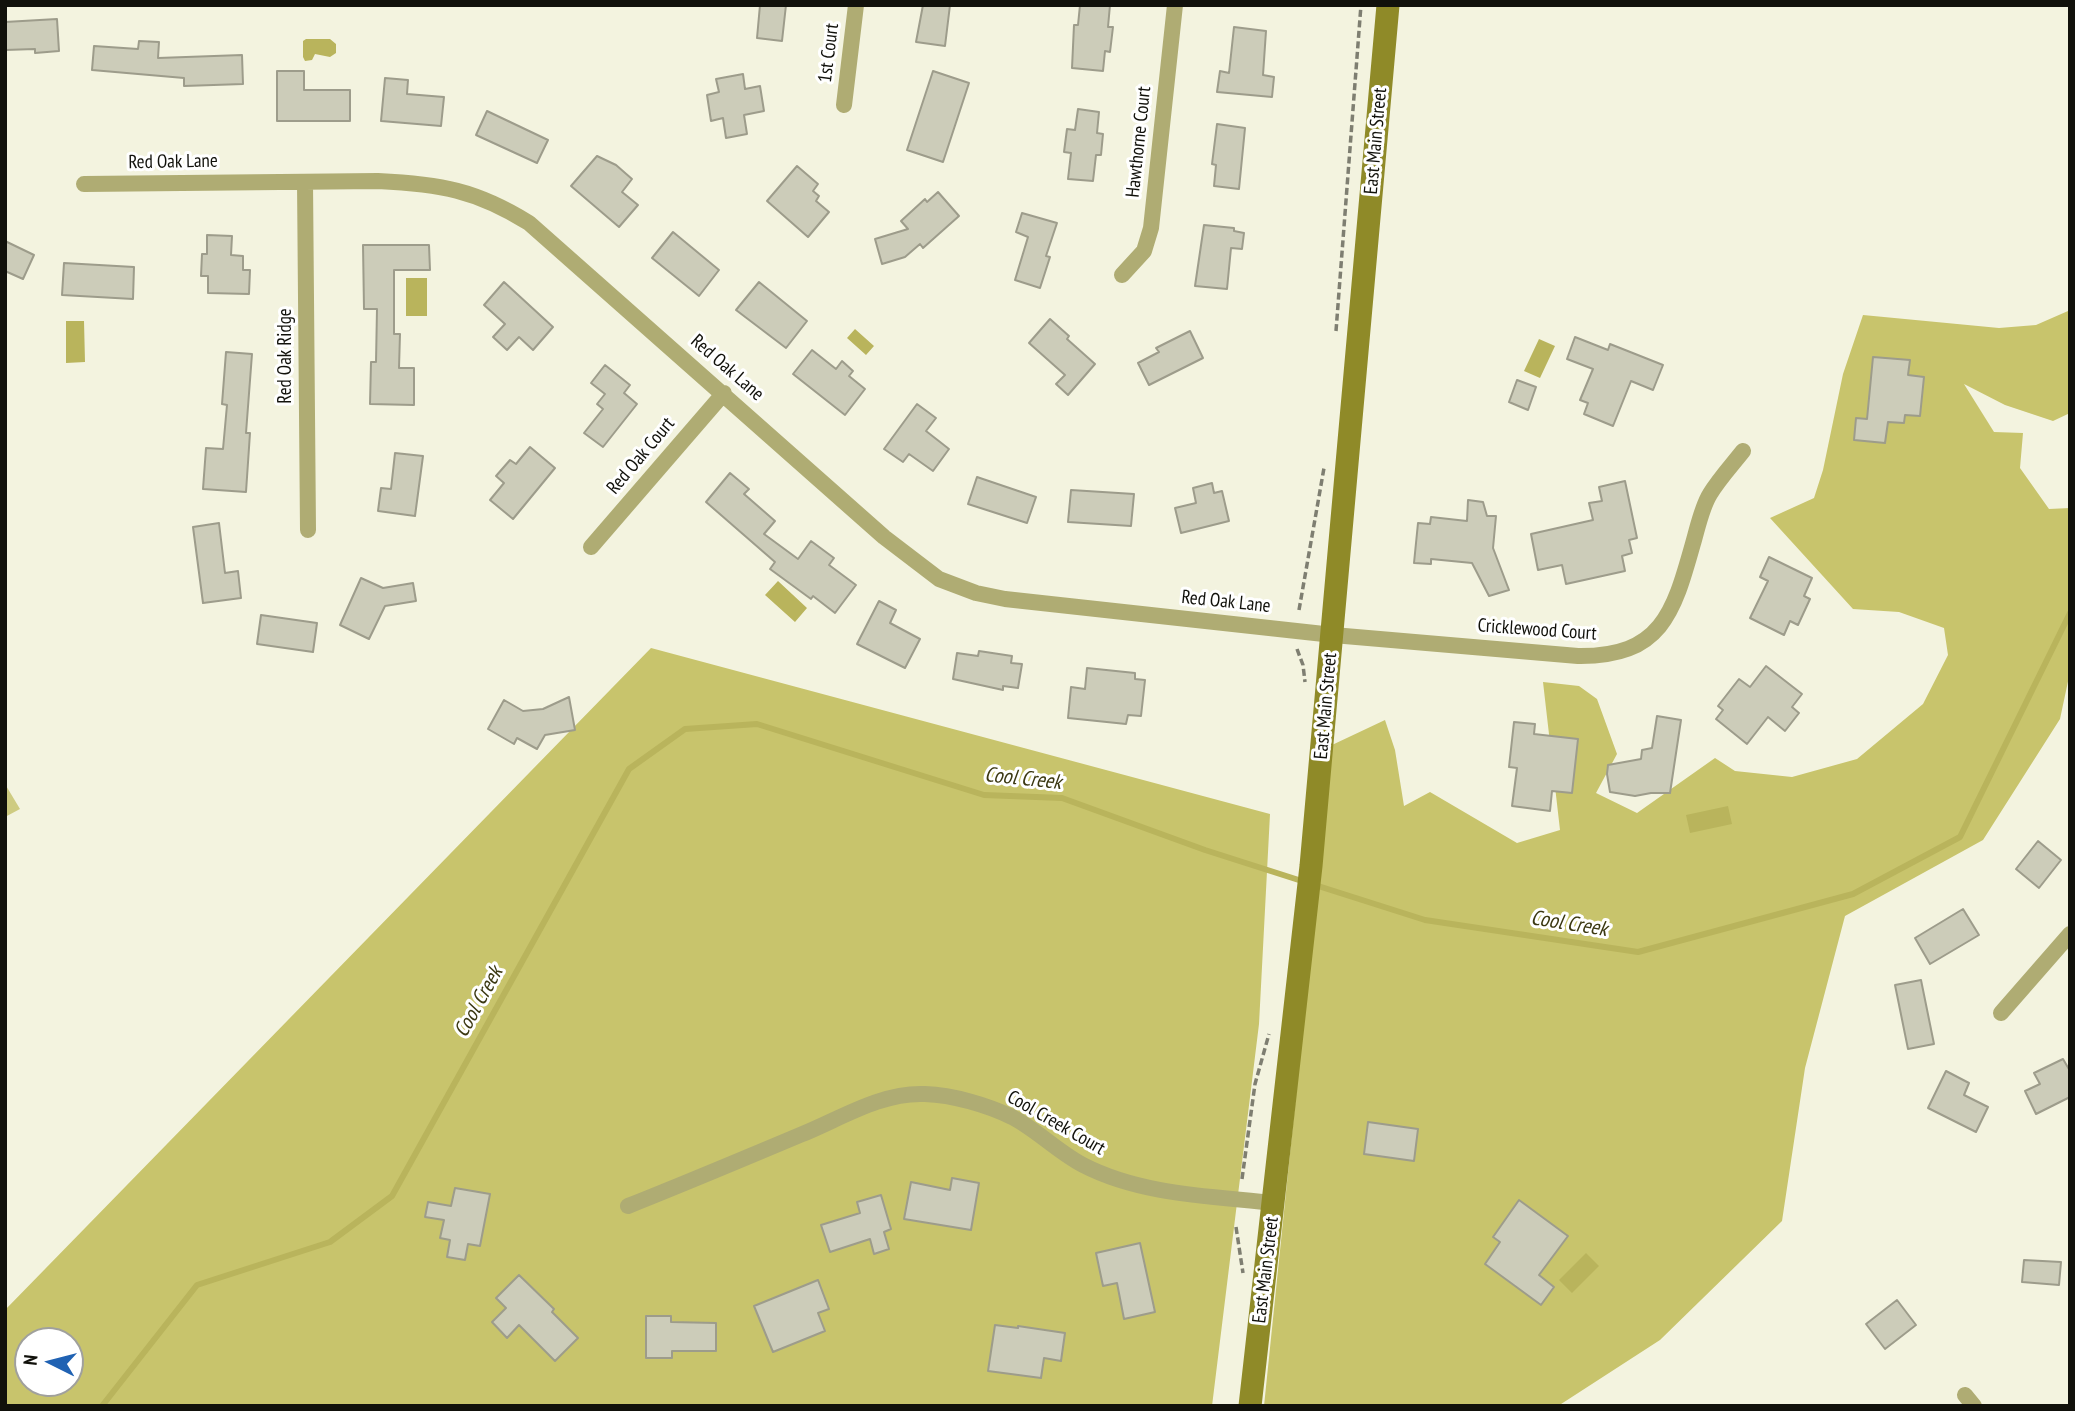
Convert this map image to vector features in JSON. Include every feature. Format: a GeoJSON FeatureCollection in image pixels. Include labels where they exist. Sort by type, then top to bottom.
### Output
{"type":"FeatureCollection","features":[{"type":"Feature","properties":{"kind":"main road","name":"East Main Street"},"geometry":{"type":"LineString","coordinates":[[1250,1406],[1309,883],[1388,5]]}},
{"type":"Feature","properties":{"kind":"street","name":"1st Court"},"geometry":{"type":"LineString","coordinates":[[844,105],[856,5]]}},
{"type":"Feature","properties":{"kind":"street","name":"Hawthorne Court"},"geometry":{"type":"LineString","coordinates":[[1122,275],[1144,250],[1151,228],[1175,5]]}},
{"type":"Feature","properties":{"kind":"street","name":"Red Oak Ridge"},"geometry":{"type":"LineString","coordinates":[[305,182],[308,530]]}},
{"type":"Feature","properties":{"kind":"street","name":"Red Oak Lane"},"geometry":{"type":"LineString","coordinates":[[84,184],[424,183],[463,191],[500,205],[529,223],[884,537],[939,579],[976,593],[1005,599],[1333,635]]}},
{"type":"Feature","properties":{"kind":"street","name":"Red Oak Court"},"geometry":{"type":"LineString","coordinates":[[591,547],[724,393]]}},
{"type":"Feature","properties":{"kind":"street","name":"Cricklewood Court"},"geometry":{"type":"LineString","coordinates":[[1333,635],[1578,656],[1620,652],[1640,644],[1669,616],[1681,587],[1709,495],[1743,451]]}},
{"type":"Feature","properties":{"kind":"street"},"geometry":{"type":"LineString","coordinates":[[2001,1013],[2070,934]]}},
{"type":"Feature","properties":{"kind":"street","name":"Cool Creek Court"},"geometry":{"type":"LineString","coordinates":[[628,1206],[858,1109],[889,1099],[925,1094],[969,1101],[1012,1118],[1082,1165],[1149,1189],[1274,1203]]}},
{"type":"Feature","properties":{"kind":"path"},"geometry":{"type":"LineString","coordinates":[[1335,335],[1361,5]]}},
{"type":"Feature","properties":{"kind":"path"},"geometry":{"type":"LineString","coordinates":[[1299,610],[1324,468]]}},
{"type":"Feature","properties":{"kind":"path"},"geometry":{"type":"LineString","coordinates":[[1242,1179],[1255,1084],[1272,1022]]}},
{"type":"Feature","properties":{"kind":"shaded area"},"geometry":{"type":"Polygon","coordinates":[[[330,39],[336,44],[336,53],[330,57],[315,54],[312,60],[305,61],[303,41],[330,39]]]}},
{"type":"Feature","properties":{"kind":"shaded area"},"geometry":{"type":"Polygon","coordinates":[[[406,278],[427,278],[427,316],[406,316],[406,278]]]}},
{"type":"Feature","properties":{"kind":"shaded area"},"geometry":{"type":"Polygon","coordinates":[[[2070,307],[2070,413],[2053,421],[2005,405],[1964,384],[1994,432],[2023,433],[2020,468],[2049,509],[2070,508],[2070,672],[2060,719],[1983,840],[1845,916],[1805,1068],[1782,1221],[1660,1340],[1558,1406],[1264,1406],[1332,745],[1385,720],[1395,750],[1404,806],[1430,792],[1517,843],[1560,830],[1543,682],[1579,686],[1597,699],[1617,754],[1596,793],[1637,813],[1715,758],[1735,771],[1792,777],[1857,759],[1923,704],[1948,655],[1944,628],[1899,612],[1853,609],[1770,518],[1814,498],[1823,470],[1843,374],[1863,315],[1999,328],[2036,325],[2068,311],[2070,307]]]}},
{"type":"Feature","properties":{"kind":"shaded area"},"geometry":{"type":"Polygon","coordinates":[[[66,321],[84,321],[85,362],[66,363],[66,321]]]}},
{"type":"Feature","properties":{"kind":"shaded area"},"geometry":{"type":"Polygon","coordinates":[[[855,329],[874,346],[866,355],[847,338],[855,329]]]}},
{"type":"Feature","properties":{"kind":"shaded area"},"geometry":{"type":"Polygon","coordinates":[[[1539,339],[1555,346],[1540,378],[1524,371],[1539,339]]]}},
{"type":"Feature","properties":{"kind":"shaded area"},"geometry":{"type":"Polygon","coordinates":[[[778,581],[807,608],[795,622],[765,595],[778,581]]]}},
{"type":"Feature","properties":{"kind":"shaded area"},"geometry":{"type":"Polygon","coordinates":[[[651,648],[1270,814],[1259,1024],[1212,1406],[5,1406],[5,1310],[651,648]]]}},
{"type":"Feature","properties":{"kind":"shaded area"},"geometry":{"type":"Polygon","coordinates":[[[5,784],[20,809],[5,817],[5,784]]]}},
{"type":"Feature","properties":{"kind":"shaded area"},"geometry":{"type":"Polygon","coordinates":[[[1728,806],[1732,824],[1690,833],[1686,815],[1728,806]]]}},
{"type":"Feature","properties":{"kind":"shaded area"},"geometry":{"type":"Polygon","coordinates":[[[1586,1253],[1599,1266],[1572,1293],[1559,1280],[1586,1253]]]}},
{"type":"Feature","properties":{"kind":"building"},"geometry":{"type":"Polygon","coordinates":[[[760,5],[786,5],[782,41],[757,38],[760,5]]]}},
{"type":"Feature","properties":{"kind":"building"},"geometry":{"type":"Polygon","coordinates":[[[923,5],[950,5],[945,46],[916,42],[923,5]]]}},
{"type":"Feature","properties":{"kind":"building"},"geometry":{"type":"Polygon","coordinates":[[[1080,5],[1110,5],[1108,27],[1113,27],[1110,52],[1105,51],[1103,71],[1072,68],[1074,25],[1078,25],[1080,5]]]}},
{"type":"Feature","properties":{"kind":"building"},"geometry":{"type":"Polygon","coordinates":[[[57,19],[59,51],[35,53],[35,49],[5,50],[5,22],[57,19]]]}},
{"type":"Feature","properties":{"kind":"building"},"geometry":{"type":"Polygon","coordinates":[[[1234,27],[1266,31],[1263,75],[1274,77],[1272,97],[1217,92],[1220,71],[1229,73],[1234,27]]]}},
{"type":"Feature","properties":{"kind":"building"},"geometry":{"type":"Polygon","coordinates":[[[139,41],[159,42],[158,58],[242,55],[243,84],[184,86],[184,78],[92,70],[94,46],[138,49],[139,41]]]}},
{"type":"Feature","properties":{"kind":"building"},"geometry":{"type":"Polygon","coordinates":[[[277,71],[304,71],[304,90],[350,90],[350,121],[277,121],[277,71]]]}},
{"type":"Feature","properties":{"kind":"building"},"geometry":{"type":"Polygon","coordinates":[[[933,71],[969,83],[943,162],[907,150],[933,71]]]}},
{"type":"Feature","properties":{"kind":"building"},"geometry":{"type":"Polygon","coordinates":[[[743,74],[745,89],[760,86],[764,111],[744,115],[747,134],[726,138],[723,118],[711,121],[707,95],[719,92],[716,79],[743,74]]]}},
{"type":"Feature","properties":{"kind":"building"},"geometry":{"type":"Polygon","coordinates":[[[385,78],[408,80],[407,94],[444,97],[441,126],[381,121],[385,78]]]}},
{"type":"Feature","properties":{"kind":"building"},"geometry":{"type":"Polygon","coordinates":[[[1078,109],[1099,112],[1097,133],[1103,134],[1101,155],[1096,155],[1093,181],[1068,179],[1071,153],[1064,152],[1067,129],[1075,130],[1078,109]]]}},
{"type":"Feature","properties":{"kind":"building"},"geometry":{"type":"Polygon","coordinates":[[[487,111],[548,140],[537,163],[476,135],[487,111]]]}},
{"type":"Feature","properties":{"kind":"building"},"geometry":{"type":"Polygon","coordinates":[[[1217,124],[1245,128],[1239,189],[1214,186],[1216,165],[1212,164],[1217,124]]]}},
{"type":"Feature","properties":{"kind":"building"},"geometry":{"type":"Polygon","coordinates":[[[597,156],[616,165],[632,179],[622,192],[638,205],[619,227],[571,186],[597,156]]]}},
{"type":"Feature","properties":{"kind":"building"},"geometry":{"type":"Polygon","coordinates":[[[797,166],[818,184],[813,191],[819,196],[816,201],[829,212],[808,237],[767,201],[797,166]]]}},
{"type":"Feature","properties":{"kind":"building"},"geometry":{"type":"Polygon","coordinates":[[[938,192],[959,216],[923,248],[920,244],[905,257],[882,264],[875,239],[908,229],[901,221],[925,199],[927,202],[938,192]]]}},
{"type":"Feature","properties":{"kind":"building"},"geometry":{"type":"Polygon","coordinates":[[[1022,213],[1057,223],[1046,256],[1050,257],[1040,288],[1015,280],[1028,237],[1016,232],[1022,213]]]}},
{"type":"Feature","properties":{"kind":"building"},"geometry":{"type":"Polygon","coordinates":[[[1204,225],[1234,228],[1234,231],[1244,233],[1242,249],[1231,248],[1227,289],[1195,286],[1204,225]]]}},
{"type":"Feature","properties":{"kind":"building"},"geometry":{"type":"Polygon","coordinates":[[[673,232],[719,270],[699,296],[652,258],[673,232]]]}},
{"type":"Feature","properties":{"kind":"building"},"geometry":{"type":"Polygon","coordinates":[[[207,235],[232,236],[231,255],[243,256],[243,270],[250,270],[249,294],[208,293],[208,276],[201,276],[202,254],[207,254],[207,235]]]}},
{"type":"Feature","properties":{"kind":"building"},"geometry":{"type":"Polygon","coordinates":[[[5,241],[34,255],[23,279],[5,271],[5,241]]]}},
{"type":"Feature","properties":{"kind":"building"},"geometry":{"type":"Polygon","coordinates":[[[363,245],[429,245],[430,270],[394,270],[394,334],[400,334],[399,368],[414,368],[414,405],[370,404],[371,362],[376,362],[377,309],[364,309],[363,245]]]}},
{"type":"Feature","properties":{"kind":"building"},"geometry":{"type":"Polygon","coordinates":[[[64,263],[134,267],[133,299],[62,295],[64,263]]]}},
{"type":"Feature","properties":{"kind":"building"},"geometry":{"type":"Polygon","coordinates":[[[504,282],[553,327],[533,350],[519,337],[507,350],[493,337],[505,324],[484,305],[504,282]]]}},
{"type":"Feature","properties":{"kind":"building"},"geometry":{"type":"Polygon","coordinates":[[[759,282],[807,321],[786,348],[736,310],[759,282]]]}},
{"type":"Feature","properties":{"kind":"building"},"geometry":{"type":"Polygon","coordinates":[[[1050,319],[1069,336],[1067,339],[1095,364],[1068,395],[1056,384],[1065,375],[1029,343],[1050,319]]]}},
{"type":"Feature","properties":{"kind":"building"},"geometry":{"type":"Polygon","coordinates":[[[1190,331],[1203,358],[1149,385],[1138,363],[1159,352],[1156,348],[1190,331]]]}},
{"type":"Feature","properties":{"kind":"building"},"geometry":{"type":"Polygon","coordinates":[[[1575,337],[1608,350],[1610,344],[1663,365],[1653,390],[1631,381],[1613,426],[1584,414],[1588,403],[1580,400],[1593,369],[1567,359],[1575,337]]]}},
{"type":"Feature","properties":{"kind":"building"},"geometry":{"type":"Polygon","coordinates":[[[812,350],[836,369],[842,361],[853,371],[849,376],[865,389],[845,415],[793,374],[812,350]]]}},
{"type":"Feature","properties":{"kind":"building"},"geometry":{"type":"Polygon","coordinates":[[[226,352],[252,354],[246,433],[250,433],[246,492],[203,489],[206,448],[223,449],[227,405],[222,404],[226,352]]]}},
{"type":"Feature","properties":{"kind":"building"},"geometry":{"type":"Polygon","coordinates":[[[1873,357],[1910,360],[1908,375],[1924,377],[1920,416],[1905,415],[1904,423],[1888,422],[1885,443],[1854,440],[1856,418],[1867,419],[1873,357]]]}},
{"type":"Feature","properties":{"kind":"building"},"geometry":{"type":"Polygon","coordinates":[[[605,365],[630,385],[624,393],[637,404],[603,447],[584,433],[603,409],[597,404],[605,394],[591,383],[605,365]]]}},
{"type":"Feature","properties":{"kind":"building"},"geometry":{"type":"Polygon","coordinates":[[[1517,380],[1536,387],[1528,410],[1509,402],[1517,380]]]}},
{"type":"Feature","properties":{"kind":"building"},"geometry":{"type":"Polygon","coordinates":[[[917,404],[936,418],[926,431],[949,449],[933,471],[909,454],[903,462],[884,449],[917,404]]]}},
{"type":"Feature","properties":{"kind":"building"},"geometry":{"type":"Polygon","coordinates":[[[530,447],[555,468],[513,519],[490,500],[504,483],[496,476],[510,460],[516,464],[530,447]]]}},
{"type":"Feature","properties":{"kind":"building"},"geometry":{"type":"Polygon","coordinates":[[[395,453],[423,456],[415,516],[378,511],[381,488],[391,489],[395,453]]]}},
{"type":"Feature","properties":{"kind":"building"},"geometry":{"type":"Polygon","coordinates":[[[730,473],[749,489],[744,494],[775,521],[764,534],[798,559],[811,541],[834,558],[829,565],[856,585],[835,613],[770,569],[775,562],[706,502],[730,473]]]}},
{"type":"Feature","properties":{"kind":"building"},"geometry":{"type":"Polygon","coordinates":[[[977,477],[1036,497],[1027,523],[968,504],[977,477]]]}},
{"type":"Feature","properties":{"kind":"building"},"geometry":{"type":"Polygon","coordinates":[[[1625,481],[1637,538],[1629,540],[1632,553],[1622,556],[1625,571],[1566,584],[1562,565],[1538,570],[1531,534],[1593,520],[1589,503],[1602,501],[1599,487],[1625,481]]]}},
{"type":"Feature","properties":{"kind":"building"},"geometry":{"type":"Polygon","coordinates":[[[1212,483],[1214,493],[1222,491],[1229,521],[1181,533],[1175,508],[1196,503],[1193,488],[1212,483]]]}},
{"type":"Feature","properties":{"kind":"building"},"geometry":{"type":"Polygon","coordinates":[[[1071,490],[1134,494],[1131,526],[1068,522],[1071,490]]]}},
{"type":"Feature","properties":{"kind":"building"},"geometry":{"type":"Polygon","coordinates":[[[1468,500],[1483,502],[1487,516],[1496,516],[1493,548],[1509,590],[1489,596],[1472,563],[1431,559],[1431,564],[1414,563],[1418,523],[1430,524],[1431,517],[1467,521],[1468,500]]]}},
{"type":"Feature","properties":{"kind":"building"},"geometry":{"type":"Polygon","coordinates":[[[219,523],[225,573],[238,571],[241,598],[203,603],[193,527],[219,523]]]}},
{"type":"Feature","properties":{"kind":"building"},"geometry":{"type":"Polygon","coordinates":[[[1769,557],[1812,578],[1804,596],[1810,599],[1798,625],[1790,621],[1784,635],[1750,618],[1768,581],[1760,577],[1769,557]]]}},
{"type":"Feature","properties":{"kind":"building"},"geometry":{"type":"Polygon","coordinates":[[[361,578],[383,588],[413,583],[416,601],[385,606],[369,639],[340,625],[361,578]]]}},
{"type":"Feature","properties":{"kind":"building"},"geometry":{"type":"Polygon","coordinates":[[[879,601],[896,610],[890,623],[920,639],[905,668],[857,644],[879,601]]]}},
{"type":"Feature","properties":{"kind":"building"},"geometry":{"type":"Polygon","coordinates":[[[261,615],[317,623],[313,652],[257,644],[261,615]]]}},
{"type":"Feature","properties":{"kind":"building"},"geometry":{"type":"Polygon","coordinates":[[[979,651],[1012,656],[1011,663],[1022,664],[1018,688],[1003,686],[1003,690],[953,679],[957,653],[978,656],[979,651]]]}},
{"type":"Feature","properties":{"kind":"building"},"geometry":{"type":"Polygon","coordinates":[[[1766,666],[1802,694],[1792,707],[1799,713],[1785,731],[1768,717],[1747,744],[1716,719],[1723,710],[1718,706],[1739,679],[1750,687],[1766,666]]]}},
{"type":"Feature","properties":{"kind":"building"},"geometry":{"type":"Polygon","coordinates":[[[1087,668],[1135,673],[1135,679],[1145,680],[1141,716],[1128,715],[1126,724],[1068,718],[1071,687],[1085,689],[1087,668]]]}},
{"type":"Feature","properties":{"kind":"building"},"geometry":{"type":"Polygon","coordinates":[[[569,697],[575,730],[545,735],[537,749],[517,738],[514,744],[488,729],[504,700],[523,711],[543,709],[569,697]]]}},
{"type":"Feature","properties":{"kind":"building"},"geometry":{"type":"Polygon","coordinates":[[[1657,716],[1681,720],[1670,793],[1635,796],[1610,792],[1608,765],[1641,759],[1642,750],[1652,748],[1657,716]]]}},
{"type":"Feature","properties":{"kind":"building"},"geometry":{"type":"Polygon","coordinates":[[[1514,722],[1535,724],[1534,734],[1578,739],[1572,793],[1552,791],[1550,811],[1512,806],[1517,768],[1509,767],[1514,722]]]}},
{"type":"Feature","properties":{"kind":"building"},"geometry":{"type":"Polygon","coordinates":[[[2038,841],[2061,860],[2039,888],[2016,869],[2038,841]]]}},
{"type":"Feature","properties":{"kind":"building"},"geometry":{"type":"Polygon","coordinates":[[[1963,909],[1979,935],[1930,964],[1915,938],[1963,909]]]}},
{"type":"Feature","properties":{"kind":"building"},"geometry":{"type":"Polygon","coordinates":[[[1921,980],[1934,1044],[1908,1049],[1895,985],[1921,980]]]}},
{"type":"Feature","properties":{"kind":"building"},"geometry":{"type":"Polygon","coordinates":[[[2063,1059],[2070,1071],[2070,1097],[2036,1114],[2025,1091],[2040,1084],[2034,1073],[2063,1059]]]}},
{"type":"Feature","properties":{"kind":"building"},"geometry":{"type":"Polygon","coordinates":[[[1946,1071],[1969,1083],[1964,1095],[1988,1107],[1976,1132],[1928,1108],[1946,1071]]]}},
{"type":"Feature","properties":{"kind":"building"},"geometry":{"type":"Polygon","coordinates":[[[1368,1122],[1418,1129],[1414,1161],[1364,1154],[1368,1122]]]}},
{"type":"Feature","properties":{"kind":"building"},"geometry":{"type":"Polygon","coordinates":[[[952,1178],[979,1183],[971,1230],[904,1219],[911,1182],[950,1190],[952,1178]]]}},
{"type":"Feature","properties":{"kind":"building"},"geometry":{"type":"Polygon","coordinates":[[[455,1188],[490,1194],[480,1246],[468,1244],[465,1260],[447,1257],[450,1240],[440,1238],[444,1220],[425,1217],[428,1202],[451,1206],[455,1188]]]}},
{"type":"Feature","properties":{"kind":"building"},"geometry":{"type":"Polygon","coordinates":[[[881,1195],[891,1229],[884,1232],[889,1249],[874,1254],[870,1239],[830,1252],[821,1225],[860,1213],[857,1202],[881,1195]]]}},
{"type":"Feature","properties":{"kind":"building"},"geometry":{"type":"Polygon","coordinates":[[[1519,1200],[1568,1236],[1539,1275],[1554,1287],[1541,1305],[1485,1264],[1500,1242],[1493,1237],[1519,1200]]]}},
{"type":"Feature","properties":{"kind":"building"},"geometry":{"type":"Polygon","coordinates":[[[1140,1243],[1155,1312],[1124,1319],[1117,1283],[1103,1286],[1096,1253],[1140,1243]]]}},
{"type":"Feature","properties":{"kind":"building"},"geometry":{"type":"Polygon","coordinates":[[[2024,1260],[2061,1262],[2059,1285],[2022,1282],[2024,1260]]]}},
{"type":"Feature","properties":{"kind":"building"},"geometry":{"type":"Polygon","coordinates":[[[519,1275],[554,1309],[552,1312],[578,1338],[555,1361],[519,1325],[507,1338],[492,1322],[506,1308],[496,1298],[519,1275]]]}},
{"type":"Feature","properties":{"kind":"building"},"geometry":{"type":"Polygon","coordinates":[[[818,1280],[829,1309],[818,1313],[825,1331],[773,1352],[754,1306],[818,1280]]]}},
{"type":"Feature","properties":{"kind":"building"},"geometry":{"type":"Polygon","coordinates":[[[1897,1300],[1916,1325],[1885,1349],[1866,1324],[1897,1300]]]}},
{"type":"Feature","properties":{"kind":"building"},"geometry":{"type":"Polygon","coordinates":[[[646,1316],[671,1316],[671,1322],[716,1323],[716,1351],[672,1351],[672,1358],[646,1358],[646,1316]]]}},
{"type":"Feature","properties":{"kind":"building"},"geometry":{"type":"Polygon","coordinates":[[[995,1325],[1065,1333],[1061,1361],[1044,1358],[1041,1378],[988,1371],[995,1325]]]}},
{"type":"Feature","properties":{"kind":"waterway","name":"Cool Creek"},"geometry":{"type":"LineString","coordinates":[[1315,885],[1425,920],[1638,952],[1853,894],[1960,837],[2070,613]]}},
{"type":"Feature","properties":{"kind":"waterway","name":"Cool Creek"},"geometry":{"type":"LineString","coordinates":[[102,1406],[197,1285],[330,1242],[392,1196],[629,769],[685,729],[757,724],[984,795],[1062,798],[1205,850],[1305,882]]}}]}
